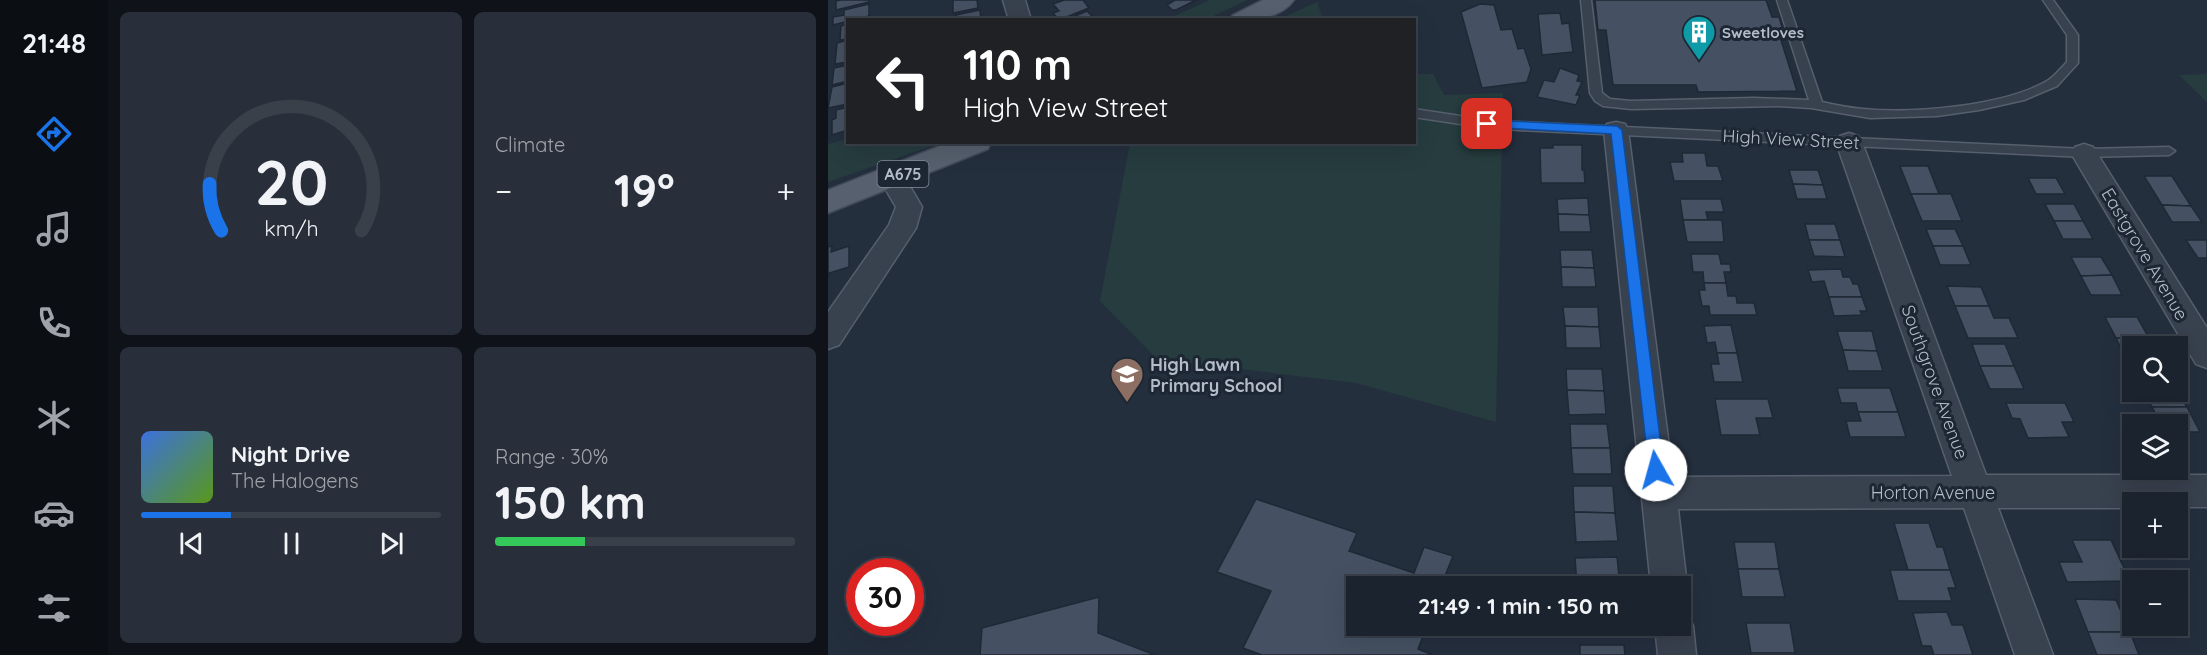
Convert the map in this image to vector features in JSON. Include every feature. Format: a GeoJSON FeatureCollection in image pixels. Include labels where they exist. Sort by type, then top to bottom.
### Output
{"type":"FeatureCollection","features":[{"type":"Feature","properties":{"kind":"main road"},"geometry":{"type":"LineString","coordinates":[[1245,18],[1282,0]]}},
{"type":"Feature","properties":{"kind":"main road","name":"A675"},"geometry":{"type":"LineString","coordinates":[[828,202],[973,144]]}},
{"type":"Feature","properties":{"kind":"street"},"geometry":{"type":"LineString","coordinates":[[1014,0],[1019,18]]}},
{"type":"Feature","properties":{"kind":"street"},"geometry":{"type":"LineString","coordinates":[[1617,130],[1668,576]]}},
{"type":"Feature","properties":{"kind":"street","name":"Southgrove Avenue"},"geometry":{"type":"LineString","coordinates":[[1849,142],[2034,655]]}},
{"type":"Feature","properties":{"kind":"street","name":"Eastgrove Avenue"},"geometry":{"type":"LineString","coordinates":[[2084,153],[2207,355]]}},
{"type":"Feature","properties":{"kind":"street"},"geometry":{"type":"LineString","coordinates":[[828,336],[902,228],[909,207],[892,178]]}},
{"type":"Feature","properties":{"kind":"street","name":"Horton Avenue"},"geometry":{"type":"LineString","coordinates":[[1659,493],[2207,491]]}},
{"type":"Feature","properties":{"kind":"street"},"geometry":{"type":"LineString","coordinates":[[1675,636],[1677,655]]}},
{"type":"Feature","properties":{"kind":"lane"},"geometry":{"type":"LineString","coordinates":[[1586,0],[1596,93],[1607,103],[1802,103],[1868,114],[1937,113],[2008,100],[2046,86],[2066,75],[2074,56],[2071,34],[2048,0]]}},
{"type":"Feature","properties":{"kind":"lane"},"geometry":{"type":"LineString","coordinates":[[1782,0],[1817,105]]}},
{"type":"Feature","properties":{"kind":"lane","name":"High View Street"},"geometry":{"type":"LineString","coordinates":[[1416,113],[1487,124],[2084,153],[2169,151]]}},
{"type":"Feature","properties":{"kind":"green space"},"geometry":{"type":"Polygon","coordinates":[[[1210,0],[1247,0],[1209,18],[1170,18],[1210,0]]]}},
{"type":"Feature","properties":{"kind":"green space"},"geometry":{"type":"Polygon","coordinates":[[[1317,2],[1323,18],[1282,18],[1317,2]]]}},
{"type":"Feature","properties":{"kind":"green space"},"geometry":{"type":"Polygon","coordinates":[[[1416,74],[1433,74],[1444,95],[1503,93],[1496,422],[1356,383],[1157,359],[1100,301],[1130,144],[1416,144],[1416,74]]]}},
{"type":"Feature","properties":{"kind":"green space"},"geometry":{"type":"Polygon","coordinates":[[[2207,74],[2207,102],[2179,75],[2207,74]]]}},
{"type":"Feature","properties":{"kind":"green space"},"geometry":{"type":"Polygon","coordinates":[[[846,139],[846,144],[938,144],[828,182],[828,144],[846,139]]]}},
{"type":"Feature","properties":{"kind":"building"},"geometry":{"type":"Polygon","coordinates":[[[869,0],[869,2],[836,10],[836,1],[869,0]]]}},
{"type":"Feature","properties":{"kind":"building"},"geometry":{"type":"Polygon","coordinates":[[[953,0],[977,0],[978,8],[953,13],[953,0]]]}},
{"type":"Feature","properties":{"kind":"building"},"geometry":{"type":"Polygon","coordinates":[[[1064,0],[1083,0],[1089,8],[1064,18],[1057,18],[1053,13],[1059,11],[1053,4],[1064,0]]]}},
{"type":"Feature","properties":{"kind":"building"},"geometry":{"type":"Polygon","coordinates":[[[1175,0],[1196,0],[1172,10],[1167,5],[1175,0]]]}},
{"type":"Feature","properties":{"kind":"building","name":"Sweetloves"},"geometry":{"type":"Polygon","coordinates":[[[1595,0],[1766,0],[1772,17],[1779,17],[1785,37],[1780,37],[1797,91],[1698,92],[1696,85],[1613,85],[1606,30],[1598,30],[1595,0]]]}},
{"type":"Feature","properties":{"kind":"building"},"geometry":{"type":"Polygon","coordinates":[[[869,4],[869,16],[846,18],[846,22],[833,25],[833,17],[844,15],[844,10],[869,4]]]}},
{"type":"Feature","properties":{"kind":"building"},"geometry":{"type":"Polygon","coordinates":[[[1480,4],[1494,5],[1501,30],[1512,29],[1518,49],[1524,48],[1531,69],[1527,82],[1482,88],[1461,12],[1480,4]]]}},
{"type":"Feature","properties":{"kind":"building"},"geometry":{"type":"Polygon","coordinates":[[[980,10],[981,18],[956,18],[956,15],[980,10]]]}},
{"type":"Feature","properties":{"kind":"building"},"geometry":{"type":"Polygon","coordinates":[[[1087,11],[1094,18],[1071,18],[1087,11]]]}},
{"type":"Feature","properties":{"kind":"building"},"geometry":{"type":"Polygon","coordinates":[[[1560,13],[1562,24],[1569,23],[1573,52],[1542,55],[1538,14],[1560,13]]]}},
{"type":"Feature","properties":{"kind":"building"},"geometry":{"type":"Polygon","coordinates":[[[846,25],[846,39],[840,40],[841,26],[846,25]]]}},
{"type":"Feature","properties":{"kind":"building"},"geometry":{"type":"Polygon","coordinates":[[[846,41],[846,62],[835,64],[837,43],[846,41]]]}},
{"type":"Feature","properties":{"kind":"building"},"geometry":{"type":"Polygon","coordinates":[[[846,65],[846,82],[832,85],[834,68],[846,65]]]}},
{"type":"Feature","properties":{"kind":"building"},"geometry":{"type":"Polygon","coordinates":[[[1560,68],[1579,75],[1577,81],[1582,82],[1576,95],[1580,95],[1576,105],[1537,97],[1544,80],[1554,82],[1560,68]]]}},
{"type":"Feature","properties":{"kind":"building"},"geometry":{"type":"Polygon","coordinates":[[[846,84],[846,104],[828,108],[832,87],[846,84]]]}},
{"type":"Feature","properties":{"kind":"building"},"geometry":{"type":"Polygon","coordinates":[[[846,108],[846,131],[832,135],[832,120],[836,118],[836,110],[846,108]]]}},
{"type":"Feature","properties":{"kind":"building"},"geometry":{"type":"Polygon","coordinates":[[[1553,145],[1582,145],[1582,170],[1584,170],[1585,183],[1541,183],[1540,148],[1553,148],[1553,145]]]}},
{"type":"Feature","properties":{"kind":"building"},"geometry":{"type":"Polygon","coordinates":[[[1682,153],[1705,153],[1707,166],[1718,166],[1723,181],[1674,181],[1670,162],[1683,162],[1682,153]]]}},
{"type":"Feature","properties":{"kind":"building"},"geometry":{"type":"Polygon","coordinates":[[[1900,166],[1928,166],[1939,194],[1911,194],[1900,166]]]}},
{"type":"Feature","properties":{"kind":"building"},"geometry":{"type":"Polygon","coordinates":[[[1789,170],[1818,170],[1823,185],[1793,184],[1789,170]]]}},
{"type":"Feature","properties":{"kind":"building"},"geometry":{"type":"Polygon","coordinates":[[[2144,176],[2172,176],[2191,206],[2162,205],[2144,176]]]}},
{"type":"Feature","properties":{"kind":"building"},"geometry":{"type":"Polygon","coordinates":[[[2028,178],[2056,178],[2065,194],[2036,194],[2028,178]]]}},
{"type":"Feature","properties":{"kind":"building"},"geometry":{"type":"Polygon","coordinates":[[[1793,184],[1823,185],[1827,199],[1797,199],[1793,184]]]}},
{"type":"Feature","properties":{"kind":"building"},"geometry":{"type":"Polygon","coordinates":[[[1911,194],[1951,194],[1962,221],[1922,221],[1911,194]]]}},
{"type":"Feature","properties":{"kind":"building"},"geometry":{"type":"Polygon","coordinates":[[[1588,198],[1589,215],[1558,214],[1557,199],[1588,198]]]}},
{"type":"Feature","properties":{"kind":"building"},"geometry":{"type":"Polygon","coordinates":[[[1680,199],[1721,199],[1724,212],[1706,212],[1708,220],[1683,220],[1680,199]]]}},
{"type":"Feature","properties":{"kind":"building"},"geometry":{"type":"Polygon","coordinates":[[[2045,204],[2074,204],[2083,221],[2054,221],[2045,204]]]}},
{"type":"Feature","properties":{"kind":"building"},"geometry":{"type":"Polygon","coordinates":[[[2162,205],[2191,206],[2202,222],[2172,222],[2162,205]]]}},
{"type":"Feature","properties":{"kind":"building"},"geometry":{"type":"Polygon","coordinates":[[[1558,214],[1589,215],[1591,232],[1559,232],[1558,214]]]}},
{"type":"Feature","properties":{"kind":"building"},"geometry":{"type":"Polygon","coordinates":[[[1683,220],[1722,220],[1724,242],[1687,242],[1683,220]]]}},
{"type":"Feature","properties":{"kind":"building"},"geometry":{"type":"Polygon","coordinates":[[[2054,221],[2083,221],[2093,239],[2063,239],[2054,221]]]}},
{"type":"Feature","properties":{"kind":"building"},"geometry":{"type":"Polygon","coordinates":[[[1805,224],[1835,224],[1840,240],[1809,240],[1805,224]]]}},
{"type":"Feature","properties":{"kind":"building"},"geometry":{"type":"Polygon","coordinates":[[[1926,229],[1955,229],[1963,246],[1933,246],[1926,229]]]}},
{"type":"Feature","properties":{"kind":"building"},"geometry":{"type":"Polygon","coordinates":[[[1809,240],[1840,240],[1845,257],[1814,256],[1809,240]]]}},
{"type":"Feature","properties":{"kind":"building"},"geometry":{"type":"Polygon","coordinates":[[[2186,240],[2207,240],[2207,258],[2198,258],[2186,240]]]}},
{"type":"Feature","properties":{"kind":"building"},"geometry":{"type":"Polygon","coordinates":[[[832,246],[831,252],[849,246],[849,267],[829,273],[828,279],[828,247],[832,246]]]}},
{"type":"Feature","properties":{"kind":"building"},"geometry":{"type":"Polygon","coordinates":[[[1933,246],[1963,246],[1971,265],[1940,265],[1933,246]]]}},
{"type":"Feature","properties":{"kind":"building"},"geometry":{"type":"Polygon","coordinates":[[[1560,250],[1592,250],[1594,268],[1561,267],[1560,250]]]}},
{"type":"Feature","properties":{"kind":"building"},"geometry":{"type":"Polygon","coordinates":[[[1691,254],[1719,254],[1721,264],[1730,264],[1731,272],[1724,272],[1726,283],[1704,283],[1703,272],[1693,272],[1691,254]]]}},
{"type":"Feature","properties":{"kind":"building"},"geometry":{"type":"Polygon","coordinates":[[[2071,257],[2101,257],[2112,275],[2081,276],[2071,257]]]}},
{"type":"Feature","properties":{"kind":"building"},"geometry":{"type":"Polygon","coordinates":[[[1561,267],[1594,268],[1596,287],[1562,287],[1561,267]]]}},
{"type":"Feature","properties":{"kind":"building"},"geometry":{"type":"Polygon","coordinates":[[[1841,269],[1843,277],[1850,277],[1853,284],[1858,284],[1862,297],[1829,297],[1824,281],[1812,282],[1808,270],[1841,269]]]}},
{"type":"Feature","properties":{"kind":"building"},"geometry":{"type":"Polygon","coordinates":[[[2112,275],[2122,295],[2091,295],[2081,276],[2112,275]]]}},
{"type":"Feature","properties":{"kind":"building"},"geometry":{"type":"Polygon","coordinates":[[[1704,283],[1726,283],[1728,296],[1736,296],[1737,303],[1754,303],[1757,315],[1710,315],[1709,306],[1702,306],[1699,290],[1705,290],[1704,283]]]}},
{"type":"Feature","properties":{"kind":"building"},"geometry":{"type":"Polygon","coordinates":[[[1947,286],[1981,287],[1989,306],[1955,306],[1947,286]]]}},
{"type":"Feature","properties":{"kind":"building"},"geometry":{"type":"Polygon","coordinates":[[[1829,297],[1862,297],[1867,311],[1860,311],[1862,315],[1834,316],[1829,297]]]}},
{"type":"Feature","properties":{"kind":"building"},"geometry":{"type":"Polygon","coordinates":[[[1955,306],[1989,306],[1994,318],[2009,318],[2018,338],[1968,338],[1955,306]]]}},
{"type":"Feature","properties":{"kind":"building"},"geometry":{"type":"Polygon","coordinates":[[[1563,307],[1598,307],[1599,327],[1565,326],[1563,307]]]}},
{"type":"Feature","properties":{"kind":"building"},"geometry":{"type":"Polygon","coordinates":[[[2105,317],[2137,317],[2148,336],[2122,336],[2122,338],[2116,338],[2105,317]]]}},
{"type":"Feature","properties":{"kind":"building"},"geometry":{"type":"Polygon","coordinates":[[[1731,325],[1737,353],[1717,353],[1715,342],[1707,343],[1704,326],[1731,325]]]}},
{"type":"Feature","properties":{"kind":"building"},"geometry":{"type":"Polygon","coordinates":[[[1565,326],[1599,327],[1601,348],[1566,348],[1565,326]]]}},
{"type":"Feature","properties":{"kind":"building"},"geometry":{"type":"Polygon","coordinates":[[[1837,331],[1872,331],[1877,351],[1843,350],[1837,331]]]}},
{"type":"Feature","properties":{"kind":"building"},"geometry":{"type":"Polygon","coordinates":[[[2116,338],[2122,338],[2122,350],[2116,338]]]}},
{"type":"Feature","properties":{"kind":"building"},"geometry":{"type":"Polygon","coordinates":[[[1972,344],[2005,344],[2014,366],[1980,366],[1972,344]]]}},
{"type":"Feature","properties":{"kind":"building"},"geometry":{"type":"Polygon","coordinates":[[[1843,350],[1877,351],[1883,371],[1848,371],[1843,350]]]}},
{"type":"Feature","properties":{"kind":"building"},"geometry":{"type":"Polygon","coordinates":[[[1717,353],[1737,353],[1743,382],[1714,382],[1711,364],[1719,364],[1717,353]]]}},
{"type":"Feature","properties":{"kind":"building"},"geometry":{"type":"Polygon","coordinates":[[[1980,366],[2014,366],[2024,389],[1990,389],[1980,366]]]}},
{"type":"Feature","properties":{"kind":"building"},"geometry":{"type":"Polygon","coordinates":[[[1566,369],[1602,369],[1604,391],[1567,390],[1566,369]]]}},
{"type":"Feature","properties":{"kind":"building"},"geometry":{"type":"Polygon","coordinates":[[[1837,388],[1890,388],[1898,412],[1858,412],[1856,403],[1841,403],[1837,388]]]}},
{"type":"Feature","properties":{"kind":"building"},"geometry":{"type":"Polygon","coordinates":[[[1567,390],[1604,391],[1606,414],[1569,415],[1567,390]]]}},
{"type":"Feature","properties":{"kind":"building"},"geometry":{"type":"Polygon","coordinates":[[[1715,399],[1768,399],[1773,418],[1756,418],[1760,435],[1721,435],[1715,399]]]}},
{"type":"Feature","properties":{"kind":"building"},"geometry":{"type":"Polygon","coordinates":[[[2149,402],[2184,402],[2187,407],[2152,407],[2149,402]]]}},
{"type":"Feature","properties":{"kind":"building"},"geometry":{"type":"Polygon","coordinates":[[[2006,403],[2065,403],[2074,422],[2062,422],[2069,437],[2028,438],[2020,419],[2012,418],[2006,403]]]}},
{"type":"Feature","properties":{"kind":"building"},"geometry":{"type":"Polygon","coordinates":[[[2152,407],[2187,407],[2200,432],[2188,432],[2188,414],[2156,414],[2152,407]]]}},
{"type":"Feature","properties":{"kind":"building"},"geometry":{"type":"Polygon","coordinates":[[[1858,412],[1898,412],[1906,437],[1850,437],[1846,421],[1861,421],[1858,412]]]}},
{"type":"Feature","properties":{"kind":"building"},"geometry":{"type":"Polygon","coordinates":[[[1570,424],[1607,424],[1610,448],[1571,448],[1570,424]]]}},
{"type":"Feature","properties":{"kind":"building"},"geometry":{"type":"Polygon","coordinates":[[[1571,448],[1610,448],[1612,474],[1573,474],[1571,448]]]}},
{"type":"Feature","properties":{"kind":"building"},"geometry":{"type":"Polygon","coordinates":[[[1573,486],[1613,486],[1615,513],[1574,512],[1573,486]]]}},
{"type":"Feature","properties":{"kind":"building"},"geometry":{"type":"Polygon","coordinates":[[[1256,499],[1357,533],[1349,551],[1414,573],[1424,547],[1453,556],[1445,576],[1346,576],[1346,636],[1423,636],[1418,649],[1433,655],[1262,655],[1243,648],[1271,591],[1217,572],[1256,499]]]}},
{"type":"Feature","properties":{"kind":"building"},"geometry":{"type":"Polygon","coordinates":[[[1574,512],[1615,513],[1618,541],[1576,542],[1574,512]]]}},
{"type":"Feature","properties":{"kind":"building"},"geometry":{"type":"Polygon","coordinates":[[[1894,523],[1929,523],[1937,547],[1943,547],[1950,570],[1908,570],[1894,523]]]}},
{"type":"Feature","properties":{"kind":"building"},"geometry":{"type":"Polygon","coordinates":[[[2072,540],[2111,540],[2125,570],[2122,570],[2122,581],[2067,582],[2059,562],[2082,562],[2072,540]]]}},
{"type":"Feature","properties":{"kind":"building"},"geometry":{"type":"Polygon","coordinates":[[[1734,542],[1775,542],[1779,569],[1738,569],[1734,542]]]}},
{"type":"Feature","properties":{"kind":"building"},"geometry":{"type":"Polygon","coordinates":[[[1617,557],[1619,576],[1576,576],[1575,558],[1617,557]]]}},
{"type":"Feature","properties":{"kind":"building"},"geometry":{"type":"Polygon","coordinates":[[[1738,569],[1779,569],[1785,597],[1742,597],[1738,569]]]}},
{"type":"Feature","properties":{"kind":"building"},"geometry":{"type":"Polygon","coordinates":[[[1890,570],[1950,570],[1956,588],[1948,588],[1952,601],[1898,601],[1890,570]]]}},
{"type":"Feature","properties":{"kind":"building"},"geometry":{"type":"Polygon","coordinates":[[[1099,597],[1098,633],[1155,655],[980,655],[982,628],[1099,597]]]}},
{"type":"Feature","properties":{"kind":"building"},"geometry":{"type":"Polygon","coordinates":[[[2075,599],[2116,600],[2122,614],[2122,632],[2088,632],[2075,599]]]}},
{"type":"Feature","properties":{"kind":"building"},"geometry":{"type":"Polygon","coordinates":[[[1947,612],[1952,625],[1963,625],[1973,655],[1934,655],[1931,646],[1922,646],[1913,613],[1947,612]]]}},
{"type":"Feature","properties":{"kind":"building"},"geometry":{"type":"Polygon","coordinates":[[[1746,623],[1790,623],[1795,653],[1751,653],[1746,623]]]}},
{"type":"Feature","properties":{"kind":"building"},"geometry":{"type":"Polygon","coordinates":[[[2088,632],[2122,632],[2122,636],[2132,636],[2139,655],[2097,655],[2088,632]]]}},
{"type":"Feature","properties":{"kind":"building"},"geometry":{"type":"Polygon","coordinates":[[[1580,645],[1624,645],[1625,655],[1580,655],[1580,645]]]}},
{"type":"Feature","properties":{"kind":"building"},"geometry":{"type":"Polygon","coordinates":[[[1751,653],[1795,653],[1796,655],[1751,655],[1751,653]]]}},
{"type":"Feature","properties":{"kind":"place","name":"Sweetloves"},"geometry":{"type":"Point","coordinates":[1699,61]}},
{"type":"Feature","properties":{"kind":"place","name":"High Lawn Primary School"},"geometry":{"type":"Point","coordinates":[1127,403]}},
{"type":"Feature","properties":{"kind":"route"},"geometry":{"type":"LineString","coordinates":[[1487,124],[1617,130],[1656,470]]}}]}
